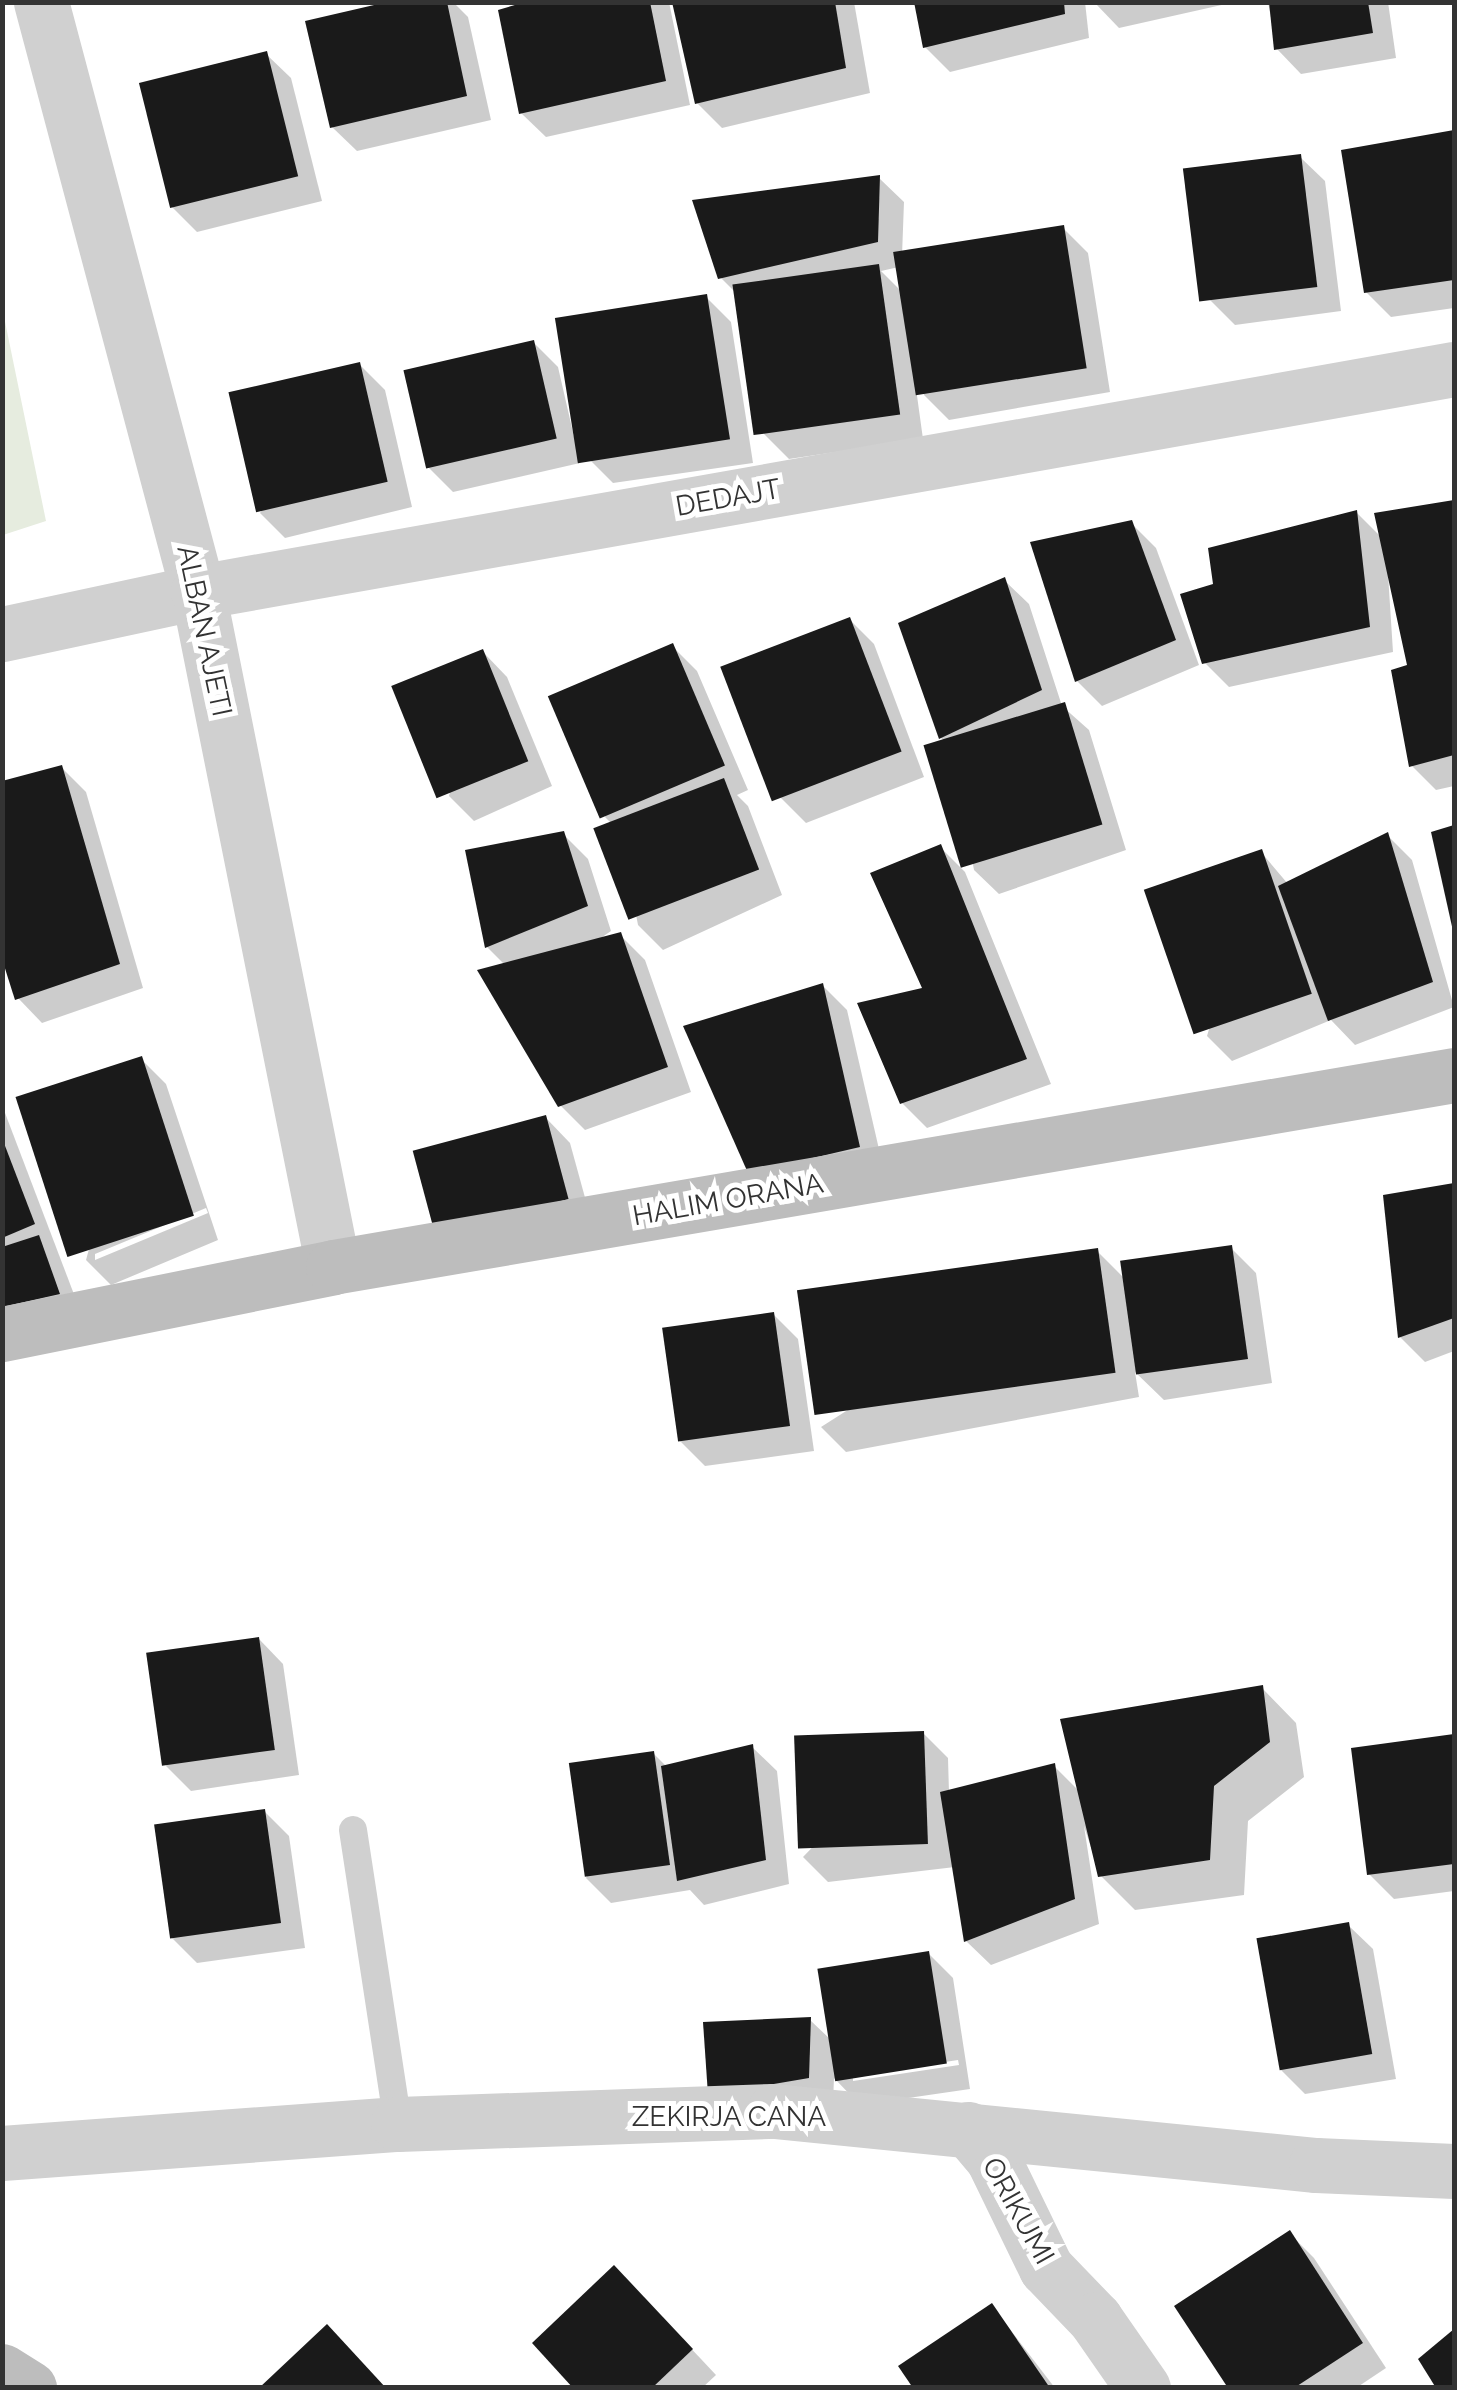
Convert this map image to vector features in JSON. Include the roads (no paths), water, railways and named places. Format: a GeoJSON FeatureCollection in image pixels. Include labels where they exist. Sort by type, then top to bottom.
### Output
{"type":"FeatureCollection","features":[{"type":"Feature","properties":{"kind":"street","name":"ALBAN AJETI"},"geometry":{"type":"LineString","coordinates":[[41,2],[198,592],[332,1267]]}},
{"type":"Feature","properties":{"kind":"street","name":"DEDAJT"},"geometry":{"type":"LineString","coordinates":[[2,634],[198,592],[1454,368]]}},
{"type":"Feature","properties":{"kind":"street","name":"HALIM ORANA"},"geometry":{"type":"LineString","coordinates":[[2,1334],[332,1267],[1454,1075]]}},
{"type":"Feature","properties":{"kind":"street","name":"ZEKIRJA CANA"},"geometry":{"type":"LineString","coordinates":[[2,2153],[398,2124],[774,2111],[1316,2165],[1454,2171]]}},
{"type":"Feature","properties":{"kind":"street","name":"ORIKUMI"},"geometry":{"type":"LineString","coordinates":[[968,2129],[993,2159],[1046,2268],[1095,2320],[1143,2388]]}},
{"type":"Feature","properties":{"kind":"street"},"geometry":{"type":"LineString","coordinates":[[2,2371],[28,2388]]}},
{"type":"Feature","properties":{"kind":"lane"},"geometry":{"type":"LineString","coordinates":[[353,1830],[398,2124]]}}]}
